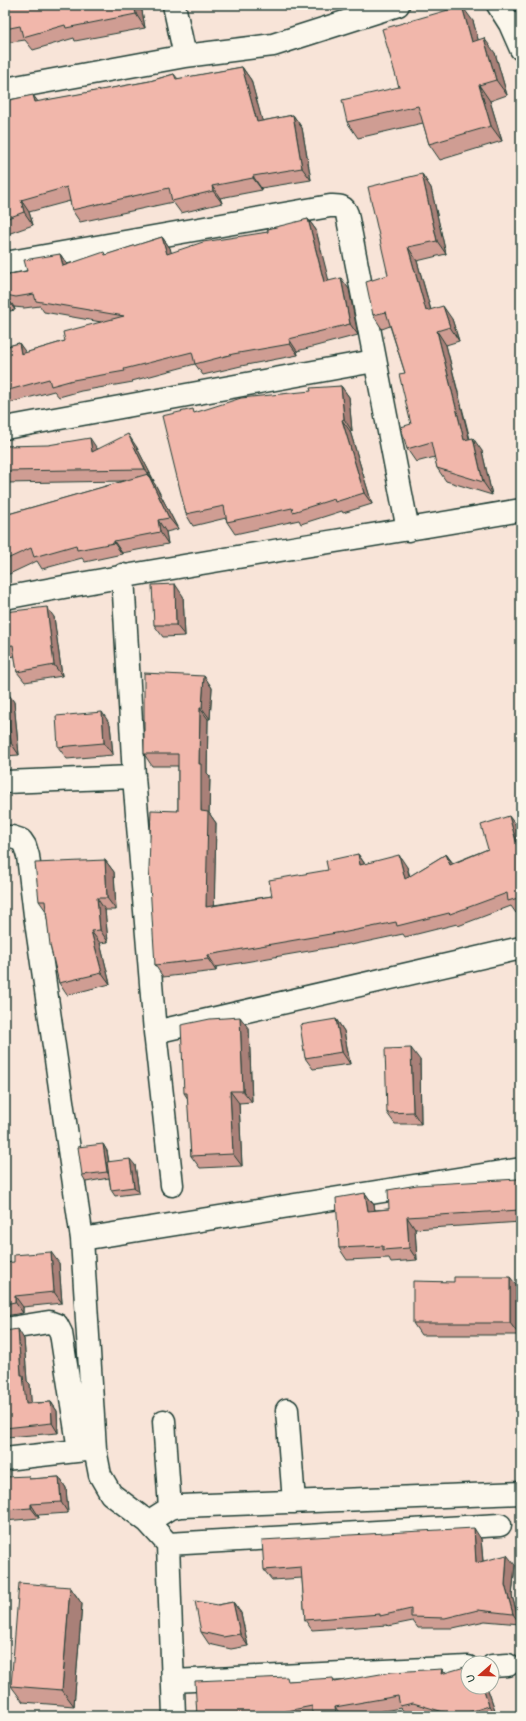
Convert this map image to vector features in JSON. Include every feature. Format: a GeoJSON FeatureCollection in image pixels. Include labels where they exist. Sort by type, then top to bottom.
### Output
{"type":"FeatureCollection","features":[{"type":"Feature","properties":{"kind":"street"},"geometry":{"type":"LineString","coordinates":[[174,5],[184,56]]}},
{"type":"Feature","properties":{"kind":"street"},"geometry":{"type":"LineString","coordinates":[[5,89],[184,56],[273,45],[398,5]]}},
{"type":"Feature","properties":{"kind":"street"},"geometry":{"type":"LineString","coordinates":[[498,5],[510,24],[521,48]]}},
{"type":"Feature","properties":{"kind":"street"},"geometry":{"type":"LineString","coordinates":[[5,263],[322,207],[344,207],[347,214],[374,361],[408,530]]}},
{"type":"Feature","properties":{"kind":"street"},"geometry":{"type":"LineString","coordinates":[[5,428],[374,361]]}},
{"type":"Feature","properties":{"kind":"street"},"geometry":{"type":"LineString","coordinates":[[5,598],[123,575],[408,530],[521,510]]}},
{"type":"Feature","properties":{"kind":"street"},"geometry":{"type":"LineString","coordinates":[[123,575],[134,777],[155,1032],[172,1185]]}},
{"type":"Feature","properties":{"kind":"street"},"geometry":{"type":"LineString","coordinates":[[5,782],[134,777]]}},
{"type":"Feature","properties":{"kind":"street"},"geometry":{"type":"LineString","coordinates":[[5,837],[12,837],[21,840],[25,846],[28,856],[82,1239],[87,1450]]}},
{"type":"Feature","properties":{"kind":"street"},"geometry":{"type":"LineString","coordinates":[[155,1032],[521,948]]}},
{"type":"Feature","properties":{"kind":"street"},"geometry":{"type":"LineString","coordinates":[[82,1239],[521,1169]]}},
{"type":"Feature","properties":{"kind":"street"},"geometry":{"type":"LineString","coordinates":[[5,1329],[49,1322],[57,1325],[61,1333],[87,1450],[111,1494],[148,1522],[168,1544],[174,1716]]}},
{"type":"Feature","properties":{"kind":"street"},"geometry":{"type":"LineString","coordinates":[[287,1410],[294,1502]]}},
{"type":"Feature","properties":{"kind":"street"},"geometry":{"type":"LineString","coordinates":[[164,1422],[170,1508]]}},
{"type":"Feature","properties":{"kind":"street"},"geometry":{"type":"LineString","coordinates":[[5,1459],[87,1450]]}},
{"type":"Feature","properties":{"kind":"street"},"geometry":{"type":"LineString","coordinates":[[148,1522],[170,1508],[181,1506],[521,1493]]}},
{"type":"Feature","properties":{"kind":"street"},"geometry":{"type":"LineString","coordinates":[[168,1544],[500,1526]]}},
{"type":"Feature","properties":{"kind":"street"},"geometry":{"type":"LineString","coordinates":[[173,1681],[460,1667]]}},
{"type":"Feature","properties":{"kind":"building"},"geometry":{"type":"Polygon","coordinates":[[[5,5],[134,5],[136,14],[66,28],[65,25],[23,37],[20,26],[5,29],[5,5]]]}},
{"type":"Feature","properties":{"kind":"building"},"geometry":{"type":"Polygon","coordinates":[[[462,6],[472,42],[484,38],[496,80],[479,85],[491,126],[429,144],[418,106],[347,122],[342,100],[399,87],[382,29],[462,6]]]}},
{"type":"Feature","properties":{"kind":"building"},"geometry":{"type":"Polygon","coordinates":[[[242,67],[257,122],[293,115],[302,168],[253,176],[253,178],[212,186],[213,191],[172,201],[169,188],[72,210],[67,187],[21,200],[24,212],[5,219],[5,101],[33,95],[35,102],[150,81],[174,74],[176,79],[242,67]]]}},
{"type":"Feature","properties":{"kind":"building"},"geometry":{"type":"Polygon","coordinates":[[[422,174],[437,241],[408,247],[426,311],[443,306],[450,327],[437,331],[464,440],[473,438],[483,482],[437,468],[431,442],[407,449],[401,427],[411,424],[399,374],[405,373],[386,312],[373,315],[366,282],[388,275],[368,187],[422,174]]]}},
{"type":"Feature","properties":{"kind":"building"},"geometry":{"type":"Polygon","coordinates":[[[308,219],[324,282],[341,278],[350,324],[289,339],[290,344],[233,354],[195,364],[192,352],[124,369],[125,371],[73,380],[51,386],[49,379],[5,391],[5,347],[19,343],[21,354],[65,341],[63,332],[124,316],[36,301],[34,294],[16,297],[6,295],[7,299],[5,299],[5,275],[27,271],[24,260],[60,254],[63,266],[104,252],[105,255],[162,237],[167,254],[203,242],[268,232],[268,229],[308,219]]]}},
{"type":"Feature","properties":{"kind":"building"},"geometry":{"type":"Polygon","coordinates":[[[341,386],[344,419],[342,420],[364,493],[335,502],[334,499],[293,512],[292,508],[227,522],[224,506],[186,514],[162,416],[193,409],[194,413],[241,398],[311,391],[310,388],[341,386]]]}},
{"type":"Feature","properties":{"kind":"building"},"geometry":{"type":"Polygon","coordinates":[[[128,434],[145,469],[5,471],[5,446],[48,445],[90,438],[92,452],[128,434]]]}},
{"type":"Feature","properties":{"kind":"building"},"geometry":{"type":"Polygon","coordinates":[[[148,474],[169,518],[158,520],[160,532],[77,550],[76,545],[34,557],[31,548],[5,560],[5,515],[148,474]]]}},
{"type":"Feature","properties":{"kind":"building"},"geometry":{"type":"Polygon","coordinates":[[[175,584],[176,625],[154,625],[152,585],[175,584]]]}},
{"type":"Feature","properties":{"kind":"building"},"geometry":{"type":"Polygon","coordinates":[[[47,607],[54,665],[17,672],[13,645],[5,646],[5,612],[47,607]]]}},
{"type":"Feature","properties":{"kind":"building"},"geometry":{"type":"Polygon","coordinates":[[[144,673],[204,676],[202,708],[200,708],[199,764],[201,764],[201,811],[208,812],[206,907],[272,896],[269,880],[328,870],[326,861],[358,854],[360,865],[399,855],[405,879],[446,854],[450,865],[488,849],[481,825],[509,816],[518,848],[521,847],[521,897],[508,901],[507,893],[450,914],[397,926],[396,922],[342,933],[208,955],[208,959],[155,965],[149,869],[151,810],[178,811],[178,754],[144,754],[144,673]]]}},
{"type":"Feature","properties":{"kind":"building"},"geometry":{"type":"Polygon","coordinates":[[[6,690],[11,743],[5,743],[6,690]]]}},
{"type":"Feature","properties":{"kind":"building"},"geometry":{"type":"Polygon","coordinates":[[[102,712],[104,743],[58,747],[56,716],[102,712]]]}},
{"type":"Feature","properties":{"kind":"building"},"geometry":{"type":"Polygon","coordinates":[[[105,860],[107,898],[97,898],[100,930],[91,931],[102,973],[59,983],[50,945],[45,901],[39,901],[35,863],[105,860]]]}},
{"type":"Feature","properties":{"kind":"building"},"geometry":{"type":"Polygon","coordinates":[[[240,1017],[243,1091],[230,1091],[233,1154],[191,1156],[187,1093],[184,1093],[181,1025],[210,1019],[240,1017]]]}},
{"type":"Feature","properties":{"kind":"building"},"geometry":{"type":"Polygon","coordinates":[[[336,1019],[342,1052],[305,1058],[300,1025],[336,1019]]]}},
{"type":"Feature","properties":{"kind":"building"},"geometry":{"type":"Polygon","coordinates":[[[411,1048],[413,1112],[387,1113],[385,1049],[411,1048]]]}},
{"type":"Feature","properties":{"kind":"building"},"geometry":{"type":"Polygon","coordinates":[[[103,1144],[107,1172],[82,1175],[78,1147],[103,1144]]]}},
{"type":"Feature","properties":{"kind":"building"},"geometry":{"type":"Polygon","coordinates":[[[130,1159],[134,1187],[111,1190],[107,1162],[130,1159]]]}},
{"type":"Feature","properties":{"kind":"building"},"geometry":{"type":"Polygon","coordinates":[[[518,1173],[521,1173],[521,1226],[520,1210],[407,1217],[409,1248],[383,1250],[383,1246],[339,1248],[336,1198],[365,1193],[368,1211],[389,1209],[388,1190],[417,1185],[518,1179],[518,1173]]]}},
{"type":"Feature","properties":{"kind":"building"},"geometry":{"type":"Polygon","coordinates":[[[51,1252],[54,1292],[15,1296],[15,1302],[5,1304],[5,1263],[14,1262],[14,1255],[51,1252]]]}},
{"type":"Feature","properties":{"kind":"building"},"geometry":{"type":"Polygon","coordinates":[[[454,1277],[510,1277],[510,1323],[413,1323],[413,1281],[454,1282],[454,1277]]]}},
{"type":"Feature","properties":{"kind":"building"},"geometry":{"type":"Polygon","coordinates":[[[18,1329],[21,1375],[23,1375],[26,1404],[51,1402],[52,1423],[5,1428],[5,1331],[18,1329]]]}},
{"type":"Feature","properties":{"kind":"building"},"geometry":{"type":"Polygon","coordinates":[[[29,1476],[29,1479],[59,1477],[61,1502],[31,1504],[31,1508],[5,1510],[5,1477],[29,1476]]]}},
{"type":"Feature","properties":{"kind":"building"},"geometry":{"type":"Polygon","coordinates":[[[474,1528],[476,1563],[507,1555],[505,1585],[513,1614],[478,1610],[445,1618],[411,1617],[411,1609],[380,1616],[380,1614],[305,1620],[301,1567],[264,1570],[262,1540],[474,1528]]]}},
{"type":"Feature","properties":{"kind":"building"},"geometry":{"type":"Polygon","coordinates":[[[19,1583],[70,1587],[62,1690],[11,1686],[19,1583]]]}},
{"type":"Feature","properties":{"kind":"building"},"geometry":{"type":"Polygon","coordinates":[[[195,1601],[218,1605],[233,1602],[240,1634],[223,1637],[201,1632],[195,1601]]]}},
{"type":"Feature","properties":{"kind":"building"},"geometry":{"type":"Polygon","coordinates":[[[460,1668],[460,1695],[486,1695],[489,1706],[457,1716],[413,1703],[400,1706],[398,1696],[335,1707],[336,1716],[312,1716],[312,1706],[262,1716],[197,1716],[195,1681],[287,1677],[288,1681],[333,1678],[334,1682],[392,1672],[442,1669],[441,1674],[460,1668]]]}}]}
